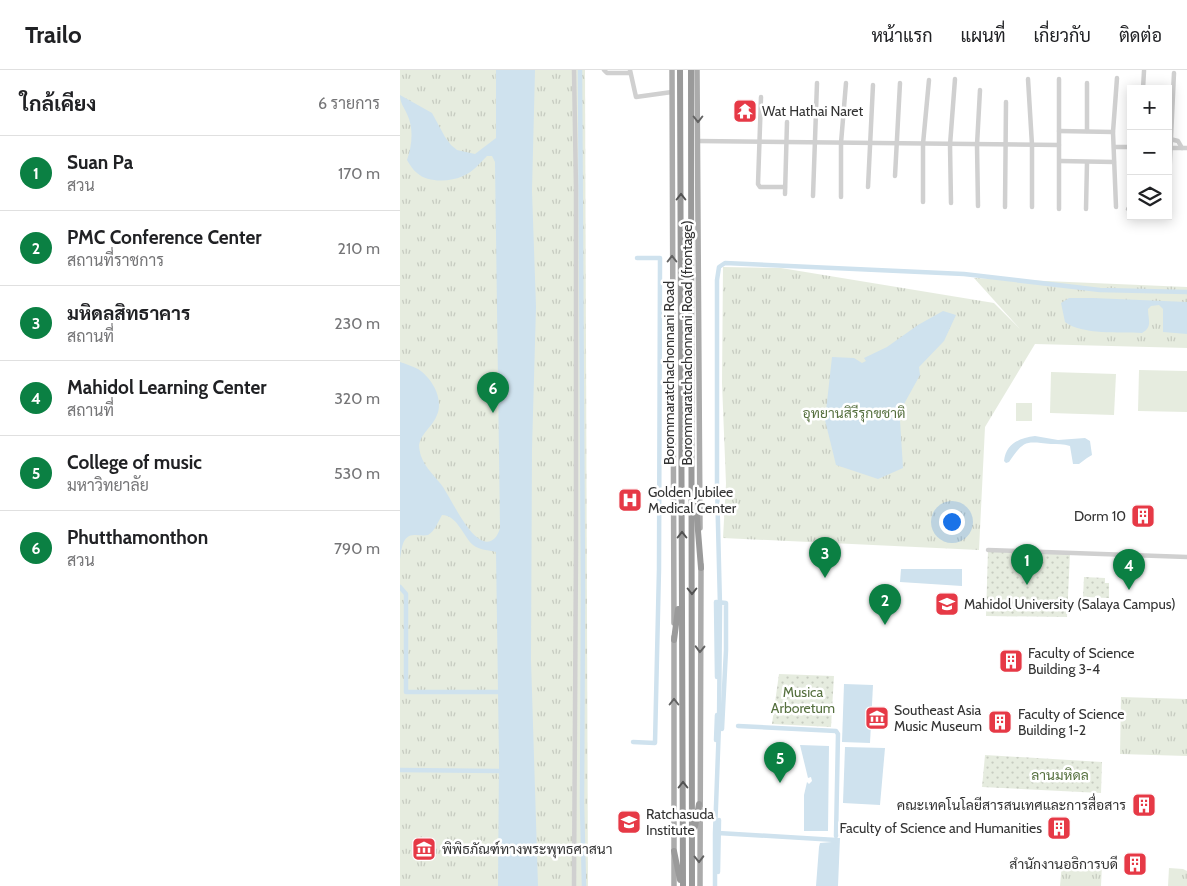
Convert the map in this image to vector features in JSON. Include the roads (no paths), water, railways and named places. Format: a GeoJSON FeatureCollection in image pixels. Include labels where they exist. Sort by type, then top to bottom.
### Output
{"type":"FeatureCollection","features":[{"type":"Feature","properties":{"kind":"highway","name":"Borommaratchachonnani Road"},"geometry":{"type":"LineString","coordinates":[[680,70],[682,886]]}},
{"type":"Feature","properties":{"kind":"highway","name":"Borommaratchachonnani Road"},"geometry":{"type":"LineString","coordinates":[[691,70],[692,886]]}},
{"type":"Feature","properties":{"kind":"highway"},"geometry":{"type":"LineString","coordinates":[[692,458],[701,568]]}},
{"type":"Feature","properties":{"kind":"highway"},"geometry":{"type":"LineString","coordinates":[[674,640],[682,558]]}},
{"type":"Feature","properties":{"kind":"highway"},"geometry":{"type":"LineString","coordinates":[[692,850],[699,804]]}},
{"type":"Feature","properties":{"kind":"highway"},"geometry":{"type":"LineString","coordinates":[[674,851],[682,886]]}},
{"type":"Feature","properties":{"kind":"main road","name":"Borommaratchachonnani Road (frontage)"},"geometry":{"type":"LineString","coordinates":[[672,70],[674,886]]}},
{"type":"Feature","properties":{"kind":"main road","name":"Borommaratchachonnani Road (frontage)"},"geometry":{"type":"LineString","coordinates":[[697,70],[701,568],[700,883]]}},
{"type":"Feature","properties":{"kind":"street"},"geometry":{"type":"LineString","coordinates":[[574,70],[576,189],[574,886]]}},
{"type":"Feature","properties":{"kind":"street"},"geometry":{"type":"LineString","coordinates":[[604,70],[607,73],[630,71],[636,97],[672,92]]}},
{"type":"Feature","properties":{"kind":"street"},"geometry":{"type":"LineString","coordinates":[[1143,85],[1144,71]]}},
{"type":"Feature","properties":{"kind":"street"},"geometry":{"type":"LineString","coordinates":[[1171,130],[1174,73]]}},
{"type":"Feature","properties":{"kind":"street"},"geometry":{"type":"LineString","coordinates":[[1059,78],[1059,209]]}},
{"type":"Feature","properties":{"kind":"street"},"geometry":{"type":"LineString","coordinates":[[1116,207],[1113,132],[1117,78]]}},
{"type":"Feature","properties":{"kind":"street"},"geometry":{"type":"LineString","coordinates":[[950,203],[950,145],[955,79]]}},
{"type":"Feature","properties":{"kind":"street"},"geometry":{"type":"LineString","coordinates":[[1028,79],[1032,145],[1032,207]]}},
{"type":"Feature","properties":{"kind":"street"},"geometry":{"type":"LineString","coordinates":[[923,202],[923,144],[929,80]]}},
{"type":"Feature","properties":{"kind":"street"},"geometry":{"type":"LineString","coordinates":[[813,196],[817,83]]}},
{"type":"Feature","properties":{"kind":"street"},"geometry":{"type":"LineString","coordinates":[[895,176],[900,83]]}},
{"type":"Feature","properties":{"kind":"street"},"geometry":{"type":"LineString","coordinates":[[1087,83],[1087,131]]}},
{"type":"Feature","properties":{"kind":"street"},"geometry":{"type":"LineString","coordinates":[[841,196],[841,143],[846,84]]}},
{"type":"Feature","properties":{"kind":"street"},"geometry":{"type":"LineString","coordinates":[[868,187],[873,85]]}},
{"type":"Feature","properties":{"kind":"street"},"geometry":{"type":"LineString","coordinates":[[978,206],[977,145],[980,90]]}},
{"type":"Feature","properties":{"kind":"street"},"geometry":{"type":"LineString","coordinates":[[761,97],[758,141],[758,186],[785,187]]}},
{"type":"Feature","properties":{"kind":"street"},"geometry":{"type":"LineString","coordinates":[[1005,206],[1006,102]]}},
{"type":"Feature","properties":{"kind":"street"},"geometry":{"type":"LineString","coordinates":[[785,194],[787,122]]}},
{"type":"Feature","properties":{"kind":"street"},"geometry":{"type":"LineString","coordinates":[[1059,131],[1113,132]]}},
{"type":"Feature","properties":{"kind":"street"},"geometry":{"type":"LineString","coordinates":[[1172,140],[1178,141],[1184,148]]}},
{"type":"Feature","properties":{"kind":"street"},"geometry":{"type":"LineString","coordinates":[[698,141],[1059,146]]}},
{"type":"Feature","properties":{"kind":"street"},"geometry":{"type":"LineString","coordinates":[[1114,148],[1127,147]]}},
{"type":"Feature","properties":{"kind":"street"},"geometry":{"type":"LineString","coordinates":[[1060,161],[1114,162]]}},
{"type":"Feature","properties":{"kind":"street"},"geometry":{"type":"LineString","coordinates":[[1086,209],[1087,162]]}},
{"type":"Feature","properties":{"kind":"street"},"geometry":{"type":"LineString","coordinates":[[988,550],[1187,557]]}},
{"type":"Feature","properties":{"kind":"water"},"geometry":{"type":"Polygon","coordinates":[[[496,70],[535,70],[532,191],[536,307],[532,449],[531,660],[538,886],[498,886],[499,761],[496,552],[473,545],[452,518],[442,515],[428,535],[411,535],[405,539],[400,559],[400,362],[423,373],[432,383],[438,396],[439,409],[437,415],[422,437],[419,445],[425,464],[443,487],[473,534],[485,542],[489,542],[497,536],[500,528],[495,162],[492,156],[487,156],[470,172],[452,179],[433,180],[422,176],[414,170],[407,160],[411,143],[411,131],[409,119],[401,103],[400,95],[432,113],[445,137],[457,150],[475,154],[496,138],[496,70]]]}},
{"type":"Feature","properties":{"kind":"water"},"geometry":{"type":"Polygon","coordinates":[[[1069,298],[1187,302],[1187,334],[1163,332],[1163,309],[1159,305],[1151,306],[1148,309],[1149,326],[1142,333],[1102,332],[1081,329],[1065,322],[1061,303],[1069,298]]]}},
{"type":"Feature","properties":{"kind":"water"},"geometry":{"type":"Polygon","coordinates":[[[943,311],[956,315],[944,341],[919,367],[920,375],[904,404],[900,420],[903,468],[878,479],[836,465],[825,420],[832,357],[854,358],[862,363],[866,361],[864,358],[887,347],[918,325],[943,311]]]}},
{"type":"Feature","properties":{"kind":"water"},"geometry":{"type":"Polygon","coordinates":[[[1035,436],[1058,440],[1085,438],[1090,441],[1092,455],[1079,464],[1073,464],[1070,446],[1036,442],[1022,446],[1009,462],[1006,463],[1004,461],[1005,455],[1015,442],[1035,436]]]}},
{"type":"Feature","properties":{"kind":"water"},"geometry":{"type":"Polygon","coordinates":[[[901,569],[962,569],[962,586],[900,582],[901,569]]]}},
{"type":"Feature","properties":{"kind":"water"},"geometry":{"type":"Polygon","coordinates":[[[844,684],[873,685],[870,743],[842,742],[844,684]]]}},
{"type":"Feature","properties":{"kind":"water"},"geometry":{"type":"Polygon","coordinates":[[[800,745],[829,746],[828,831],[804,831],[804,795],[807,782],[809,784],[812,781],[811,777],[808,778],[800,745]]]}},
{"type":"Feature","properties":{"kind":"water"},"geometry":{"type":"Polygon","coordinates":[[[845,747],[885,748],[880,805],[843,803],[845,747]]]}},
{"type":"Feature","properties":{"kind":"water"},"geometry":{"type":"Polygon","coordinates":[[[832,838],[840,838],[838,886],[816,886],[820,843],[832,842],[832,838]]]}},
{"type":"Feature","properties":{"kind":"waterway"},"geometry":{"type":"LineString","coordinates":[[580,70],[583,591],[582,804],[584,886]]}},
{"type":"Feature","properties":{"kind":"waterway"},"geometry":{"type":"LineString","coordinates":[[633,742],[655,743],[659,569],[660,258],[637,258]]}},
{"type":"Feature","properties":{"kind":"waterway"},"geometry":{"type":"LineString","coordinates":[[715,886],[720,606],[717,484],[717,280],[719,267],[725,263],[964,274],[1100,290],[1187,292]]}},
{"type":"Feature","properties":{"kind":"waterway"},"geometry":{"type":"LineString","coordinates":[[400,587],[406,594],[406,692],[498,692]]}},
{"type":"Feature","properties":{"kind":"waterway"},"geometry":{"type":"LineString","coordinates":[[717,677],[716,602],[726,603],[722,729]]}},
{"type":"Feature","properties":{"kind":"waterway"},"geometry":{"type":"LineString","coordinates":[[716,740],[717,715]]}},
{"type":"Feature","properties":{"kind":"waterway"},"geometry":{"type":"LineString","coordinates":[[738,726],[836,731],[838,734],[836,836]]}},
{"type":"Feature","properties":{"kind":"waterway"},"geometry":{"type":"LineString","coordinates":[[400,770],[499,771]]}},
{"type":"Feature","properties":{"kind":"waterway"},"geometry":{"type":"LineString","coordinates":[[718,872],[719,820]]}},
{"type":"Feature","properties":{"kind":"waterway"},"geometry":{"type":"LineString","coordinates":[[718,833],[836,840]]}},
{"type":"Feature","properties":{"kind":"place","name":"Wat Hathai Naret"},"geometry":{"type":"Point","coordinates":[745,111]}},
{"type":"Feature","properties":{"kind":"place","name":"Phutthamonthon"},"geometry":{"type":"Point","coordinates":[493,413]}},
{"type":"Feature","properties":{"kind":"place","name":"Golden Jubilee Medical Center"},"geometry":{"type":"Point","coordinates":[630,500]}},
{"type":"Feature","properties":{"kind":"place","name":"Dorm 10"},"geometry":{"type":"Point","coordinates":[1143,516]}},
{"type":"Feature","properties":{"kind":"place","name":"มหิดลสิทธาคาร"},"geometry":{"type":"Point","coordinates":[825,578]}},
{"type":"Feature","properties":{"kind":"place","name":"Suan Pa"},"geometry":{"type":"Point","coordinates":[1027,585]}},
{"type":"Feature","properties":{"kind":"place","name":"Mahidol Learning Center"},"geometry":{"type":"Point","coordinates":[1129,590]}},
{"type":"Feature","properties":{"kind":"place","name":"Mahidol University (Salaya Campus)"},"geometry":{"type":"Point","coordinates":[947,604]}},
{"type":"Feature","properties":{"kind":"place","name":"PMC Conference Center"},"geometry":{"type":"Point","coordinates":[885,625]}},
{"type":"Feature","properties":{"kind":"place","name":"Faculty of Science Building 3-4"},"geometry":{"type":"Point","coordinates":[1011,661]}},
{"type":"Feature","properties":{"kind":"place","name":"Southeast Asia Music Museum"},"geometry":{"type":"Point","coordinates":[877,718]}},
{"type":"Feature","properties":{"kind":"place","name":"Faculty of Science Building 1-2"},"geometry":{"type":"Point","coordinates":[1000,722]}},
{"type":"Feature","properties":{"kind":"place","name":"College of music"},"geometry":{"type":"Point","coordinates":[780,783]}},
{"type":"Feature","properties":{"kind":"place","name":"คณะเทคโนโลยีสารสนเทศและการสื่อสาร"},"geometry":{"type":"Point","coordinates":[1144,805]}},
{"type":"Feature","properties":{"kind":"place","name":"Ratchasuda Institute"},"geometry":{"type":"Point","coordinates":[629,822]}},
{"type":"Feature","properties":{"kind":"place","name":"Faculty of Science and Humanities"},"geometry":{"type":"Point","coordinates":[1059,828]}},
{"type":"Feature","properties":{"kind":"place","name":"พิพิธภัณฑ์ทางพระพุทธศาสนา"},"geometry":{"type":"Point","coordinates":[424,849]}},
{"type":"Feature","properties":{"kind":"place","name":"สำนักงานอธิการบดี"},"geometry":{"type":"Point","coordinates":[1135,864]}},
{"type":"Feature","properties":{"kind":"park label","name":"อุทยานสิรีรุกขชาติ"},"geometry":{"type":"Point","coordinates":[854,413]}},
{"type":"Feature","properties":{"kind":"park label","name":"Musica Arboretum"},"geometry":{"type":"Point","coordinates":[803,700]}},
{"type":"Feature","properties":{"kind":"park label","name":"ลานมหิดล"},"geometry":{"type":"Point","coordinates":[1060,775]}}]}
